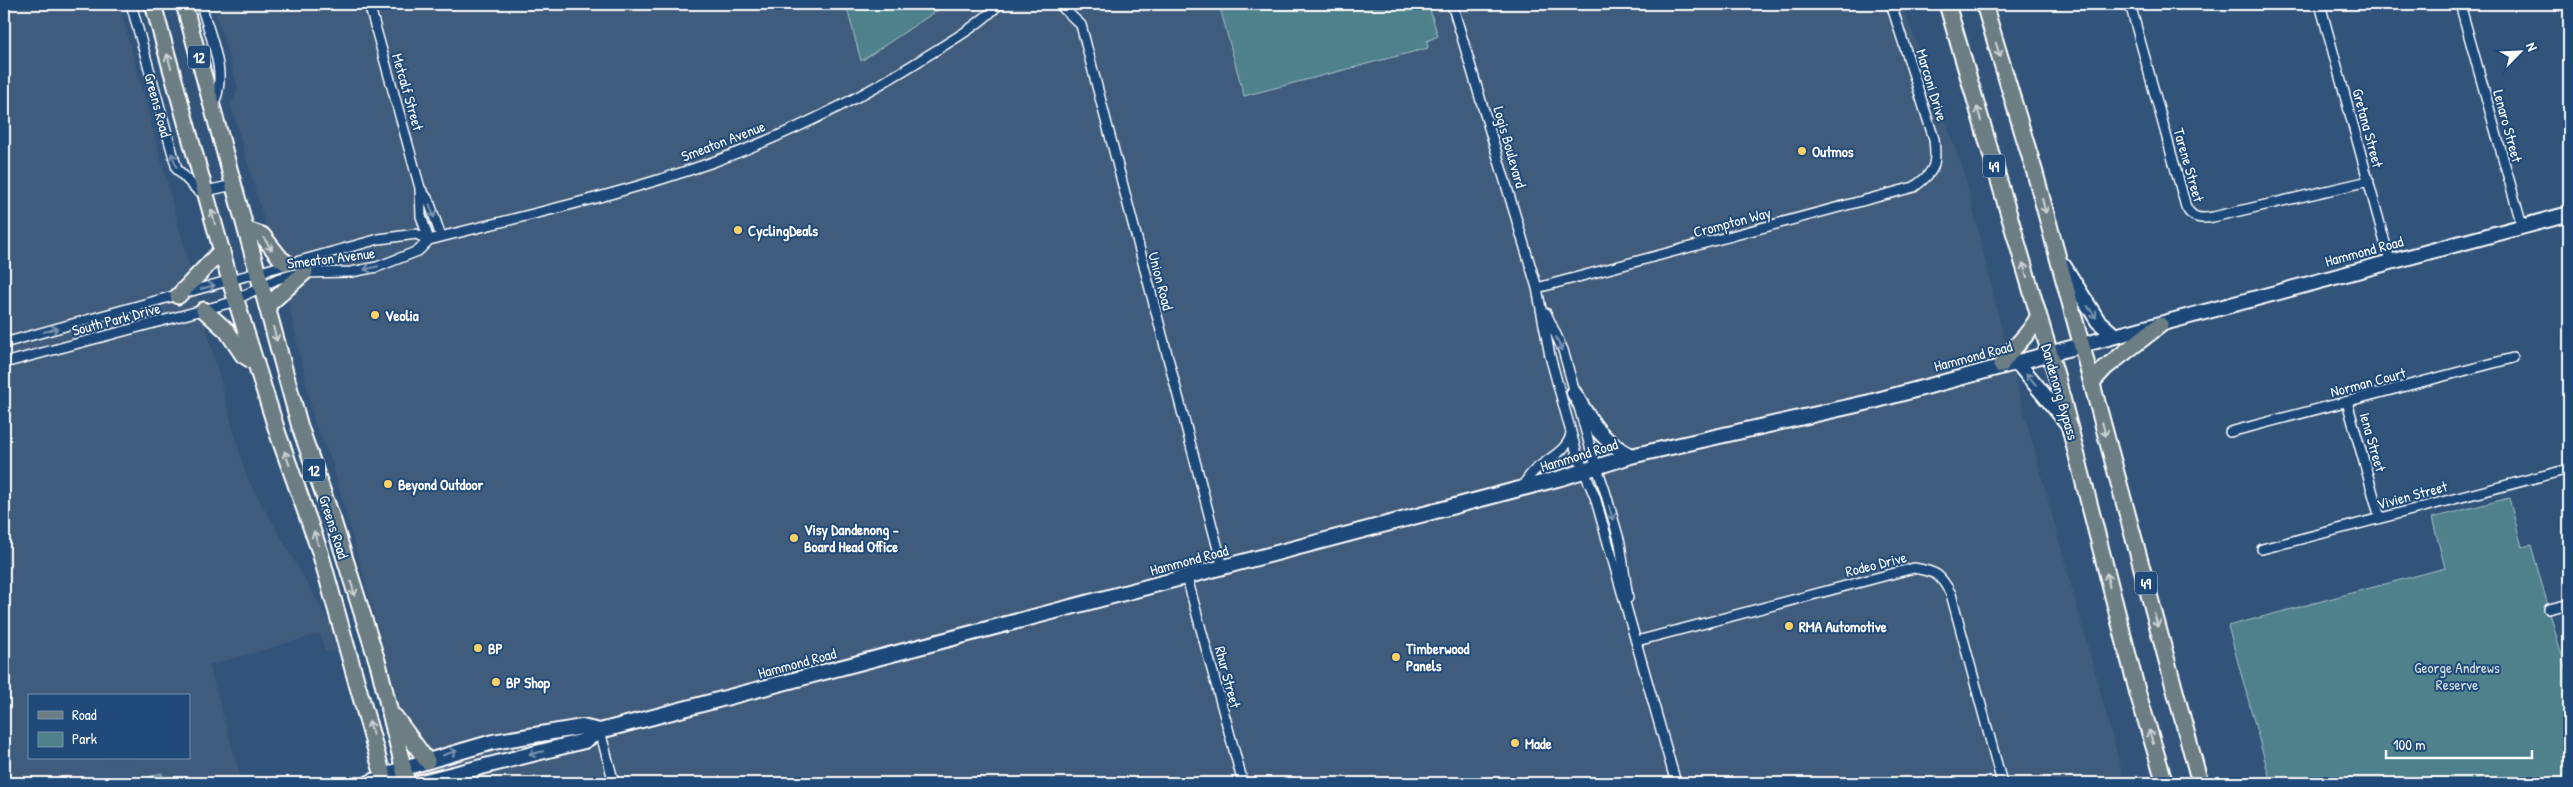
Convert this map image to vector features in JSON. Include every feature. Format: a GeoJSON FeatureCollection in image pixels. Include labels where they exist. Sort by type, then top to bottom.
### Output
{"type":"FeatureCollection","features":[{"type":"Feature","properties":{"kind":"main road","name":"Greens Road"},"geometry":{"type":"LineString","coordinates":[[153,4],[230,281],[325,568],[369,719],[384,779]]}},
{"type":"Feature","properties":{"kind":"main road","name":"Greens Road"},"geometry":{"type":"LineString","coordinates":[[184,4],[306,449],[334,524],[391,712],[408,783]]}},
{"type":"Feature","properties":{"kind":"main road","name":"Dandenong Bypass"},"geometry":{"type":"LineString","coordinates":[[1947,4],[2049,353],[2131,667],[2165,783]]}},
{"type":"Feature","properties":{"kind":"main road","name":"49"},"geometry":{"type":"LineString","coordinates":[[1984,4],[2035,173],[2200,783]]}},
{"type":"Feature","properties":{"kind":"main road","name":"Hammond Road"},"geometry":{"type":"LineString","coordinates":[[418,783],[584,742],[600,731],[1187,578],[1521,488],[1631,456],[1870,402],[2001,365],[2160,325],[2390,261],[2569,214]]}},
{"type":"Feature","properties":{"kind":"main road"},"geometry":{"type":"LineString","coordinates":[[246,230],[262,235],[281,259],[287,263]]}},
{"type":"Feature","properties":{"kind":"main road"},"geometry":{"type":"LineString","coordinates":[[178,296],[222,250]]}},
{"type":"Feature","properties":{"kind":"main road"},"geometry":{"type":"LineString","coordinates":[[2057,256],[2089,309],[2098,321],[2116,336]]}},
{"type":"Feature","properties":{"kind":"main road"},"geometry":{"type":"LineString","coordinates":[[267,306],[305,272]]}},
{"type":"Feature","properties":{"kind":"main road"},"geometry":{"type":"LineString","coordinates":[[204,310],[227,331],[243,354],[256,363]]}},
{"type":"Feature","properties":{"kind":"main road"},"geometry":{"type":"LineString","coordinates":[[2001,365],[2010,350],[2032,330],[2038,317]]}},
{"type":"Feature","properties":{"kind":"main road"},"geometry":{"type":"LineString","coordinates":[[2092,382],[2106,367],[2160,325]]}},
{"type":"Feature","properties":{"kind":"main road"},"geometry":{"type":"LineString","coordinates":[[2016,361],[2068,424]]}},
{"type":"Feature","properties":{"kind":"main road"},"geometry":{"type":"LineString","coordinates":[[1574,393],[1589,419],[1607,443],[1631,456]]}},
{"type":"Feature","properties":{"kind":"main road"},"geometry":{"type":"LineString","coordinates":[[391,712],[427,761]]}},
{"type":"Feature","properties":{"kind":"main road","name":"Hammond Road"},"geometry":{"type":"LineString","coordinates":[[369,783],[384,779],[404,768],[456,751],[516,737],[582,727],[600,731]]}},
{"type":"Feature","properties":{"kind":"street","name":"Greens Road"},"geometry":{"type":"LineString","coordinates":[[131,4],[173,160],[177,169],[197,190],[206,193]]}},
{"type":"Feature","properties":{"kind":"street"},"geometry":{"type":"LineString","coordinates":[[201,4],[220,75],[220,90],[212,107]]}},
{"type":"Feature","properties":{"kind":"street","name":"Metcalf Street"},"geometry":{"type":"LineString","coordinates":[[369,4],[420,188],[421,216],[429,240]]}},
{"type":"Feature","properties":{"kind":"street","name":"Smeaton Avenue"},"geometry":{"type":"LineString","coordinates":[[236,301],[277,279],[305,272],[351,272],[377,267],[418,251],[429,240],[441,236],[656,181],[764,141],[834,109],[890,79],[969,28],[999,4]]}},
{"type":"Feature","properties":{"kind":"street","name":"Logis Boulevard"},"geometry":{"type":"LineString","coordinates":[[1452,4],[1537,288],[1550,356],[1572,433],[1590,469]]}},
{"type":"Feature","properties":{"kind":"street","name":"Marconi Drive"},"geometry":{"type":"LineString","coordinates":[[1891,4],[1934,139],[1936,159],[1930,176]]}},
{"type":"Feature","properties":{"kind":"street","name":"Tarene Street"},"geometry":{"type":"LineString","coordinates":[[2130,4],[2186,208],[2192,216],[2202,219],[2213,217],[2369,181]]}},
{"type":"Feature","properties":{"kind":"street","name":"Gretana Street"},"geometry":{"type":"LineString","coordinates":[[2320,4],[2390,261]]}},
{"type":"Feature","properties":{"kind":"street","name":"Lenaro Street"},"geometry":{"type":"LineString","coordinates":[[2460,4],[2522,226]]}},
{"type":"Feature","properties":{"kind":"street","name":"Union Road"},"geometry":{"type":"LineString","coordinates":[[1062,7],[1081,24],[1223,568]]}},
{"type":"Feature","properties":{"kind":"street","name":"Crompton Way"},"geometry":{"type":"LineString","coordinates":[[1537,288],[1914,188],[1930,176]]}},
{"type":"Feature","properties":{"kind":"street"},"geometry":{"type":"LineString","coordinates":[[206,193],[233,185]]}},
{"type":"Feature","properties":{"kind":"street","name":"Metcalf Street"},"geometry":{"type":"LineString","coordinates":[[420,188],[428,201],[441,236]]}},
{"type":"Feature","properties":{"kind":"street","name":"Smeaton Avenue"},"geometry":{"type":"LineString","coordinates":[[230,281],[287,263],[380,239],[416,234],[429,240]]}},
{"type":"Feature","properties":{"kind":"street","name":"South Park Drive"},"geometry":{"type":"LineString","coordinates":[[4,342],[230,281]]}},
{"type":"Feature","properties":{"kind":"street","name":"Logis Boulevard"},"geometry":{"type":"LineString","coordinates":[[1540,299],[1562,350],[1574,393],[1590,469]]}},
{"type":"Feature","properties":{"kind":"street","name":"South Park Drive"},"geometry":{"type":"LineString","coordinates":[[4,364],[236,301]]}},
{"type":"Feature","properties":{"kind":"street","name":"Norman Court"},"geometry":{"type":"LineString","coordinates":[[2230,432],[2513,358]]}},
{"type":"Feature","properties":{"kind":"street","name":"Iena Street"},"geometry":{"type":"LineString","coordinates":[[2347,402],[2380,518]]}},
{"type":"Feature","properties":{"kind":"street"},"geometry":{"type":"LineString","coordinates":[[1521,488],[1534,472],[1564,447],[1571,438],[1572,433]]}},
{"type":"Feature","properties":{"kind":"street"},"geometry":{"type":"LineString","coordinates":[[1590,469],[1620,543],[1631,620]]}},
{"type":"Feature","properties":{"kind":"street"},"geometry":{"type":"LineString","coordinates":[[1590,469],[1594,497],[1631,620],[1676,783]]}},
{"type":"Feature","properties":{"kind":"street","name":"Vivien Street"},"geometry":{"type":"LineString","coordinates":[[2262,549],[2569,469]]}},
{"type":"Feature","properties":{"kind":"street","name":"Rodeo Drive"},"geometry":{"type":"LineString","coordinates":[[1637,641],[1914,568],[1933,571],[1942,578],[1951,594],[2002,783]]}},
{"type":"Feature","properties":{"kind":"street","name":"Rhur Street"},"geometry":{"type":"LineString","coordinates":[[1187,578],[1243,783]]}},
{"type":"Feature","properties":{"kind":"street"},"geometry":{"type":"LineString","coordinates":[[2549,609],[2569,604]]}},
{"type":"Feature","properties":{"kind":"street"},"geometry":{"type":"LineString","coordinates":[[600,731],[614,783]]}},
{"type":"Feature","properties":{"kind":"shaded area"},"geometry":{"type":"Polygon","coordinates":[[[4,4],[119,4],[245,472],[334,630],[340,653],[325,651],[320,634],[209,665],[242,783],[4,783],[4,4]]]}},
{"type":"Feature","properties":{"kind":"shaded area"},"geometry":{"type":"Polygon","coordinates":[[[213,4],[1902,4],[1964,172],[2003,334],[2125,783],[418,783],[399,704],[330,456],[315,425],[290,309],[231,106],[238,88],[213,4]]]}},
{"type":"Feature","properties":{"kind":"green space"},"geometry":{"type":"Polygon","coordinates":[[[846,4],[937,4],[938,10],[861,61],[846,4]]]}},
{"type":"Feature","properties":{"kind":"green space"},"geometry":{"type":"Polygon","coordinates":[[[1219,4],[1428,4],[1438,36],[1427,41],[1428,48],[1244,96],[1219,4]]]}},
{"type":"Feature","properties":{"kind":"green space"},"geometry":{"type":"Polygon","coordinates":[[[1601,492],[1615,546],[1616,553],[1599,493],[1601,492]]]}},
{"type":"Feature","properties":{"kind":"green space","name":"George Andrews Reserve"},"geometry":{"type":"Polygon","coordinates":[[[2509,498],[2522,547],[2531,545],[2569,681],[2569,783],[2271,783],[2228,626],[2445,568],[2432,518],[2509,498]]]}},
{"type":"Feature","properties":{"kind":"green space"},"geometry":{"type":"Polygon","coordinates":[[[162,773],[162,783],[147,783],[145,778],[162,773]]]}},
{"type":"Feature","properties":{"kind":"place","name":"Outmos"},"geometry":{"type":"Point","coordinates":[1802,151]}},
{"type":"Feature","properties":{"kind":"place","name":"CyclingDeals"},"geometry":{"type":"Point","coordinates":[738,230]}},
{"type":"Feature","properties":{"kind":"place","name":"Veolia"},"geometry":{"type":"Point","coordinates":[375,315]}},
{"type":"Feature","properties":{"kind":"place","name":"Beyond Outdoor"},"geometry":{"type":"Point","coordinates":[388,484]}},
{"type":"Feature","properties":{"kind":"place","name":"Visy Dandenong - Board Head Office"},"geometry":{"type":"Point","coordinates":[794,538]}},
{"type":"Feature","properties":{"kind":"place","name":"RMA Automotive"},"geometry":{"type":"Point","coordinates":[1789,626]}},
{"type":"Feature","properties":{"kind":"place","name":"BP"},"geometry":{"type":"Point","coordinates":[478,648]}},
{"type":"Feature","properties":{"kind":"place","name":"Timberwood Panels"},"geometry":{"type":"Point","coordinates":[1396,657]}},
{"type":"Feature","properties":{"kind":"place","name":"BP Shop"},"geometry":{"type":"Point","coordinates":[496,682]}},
{"type":"Feature","properties":{"kind":"place","name":"Made"},"geometry":{"type":"Point","coordinates":[1515,743]}}]}
